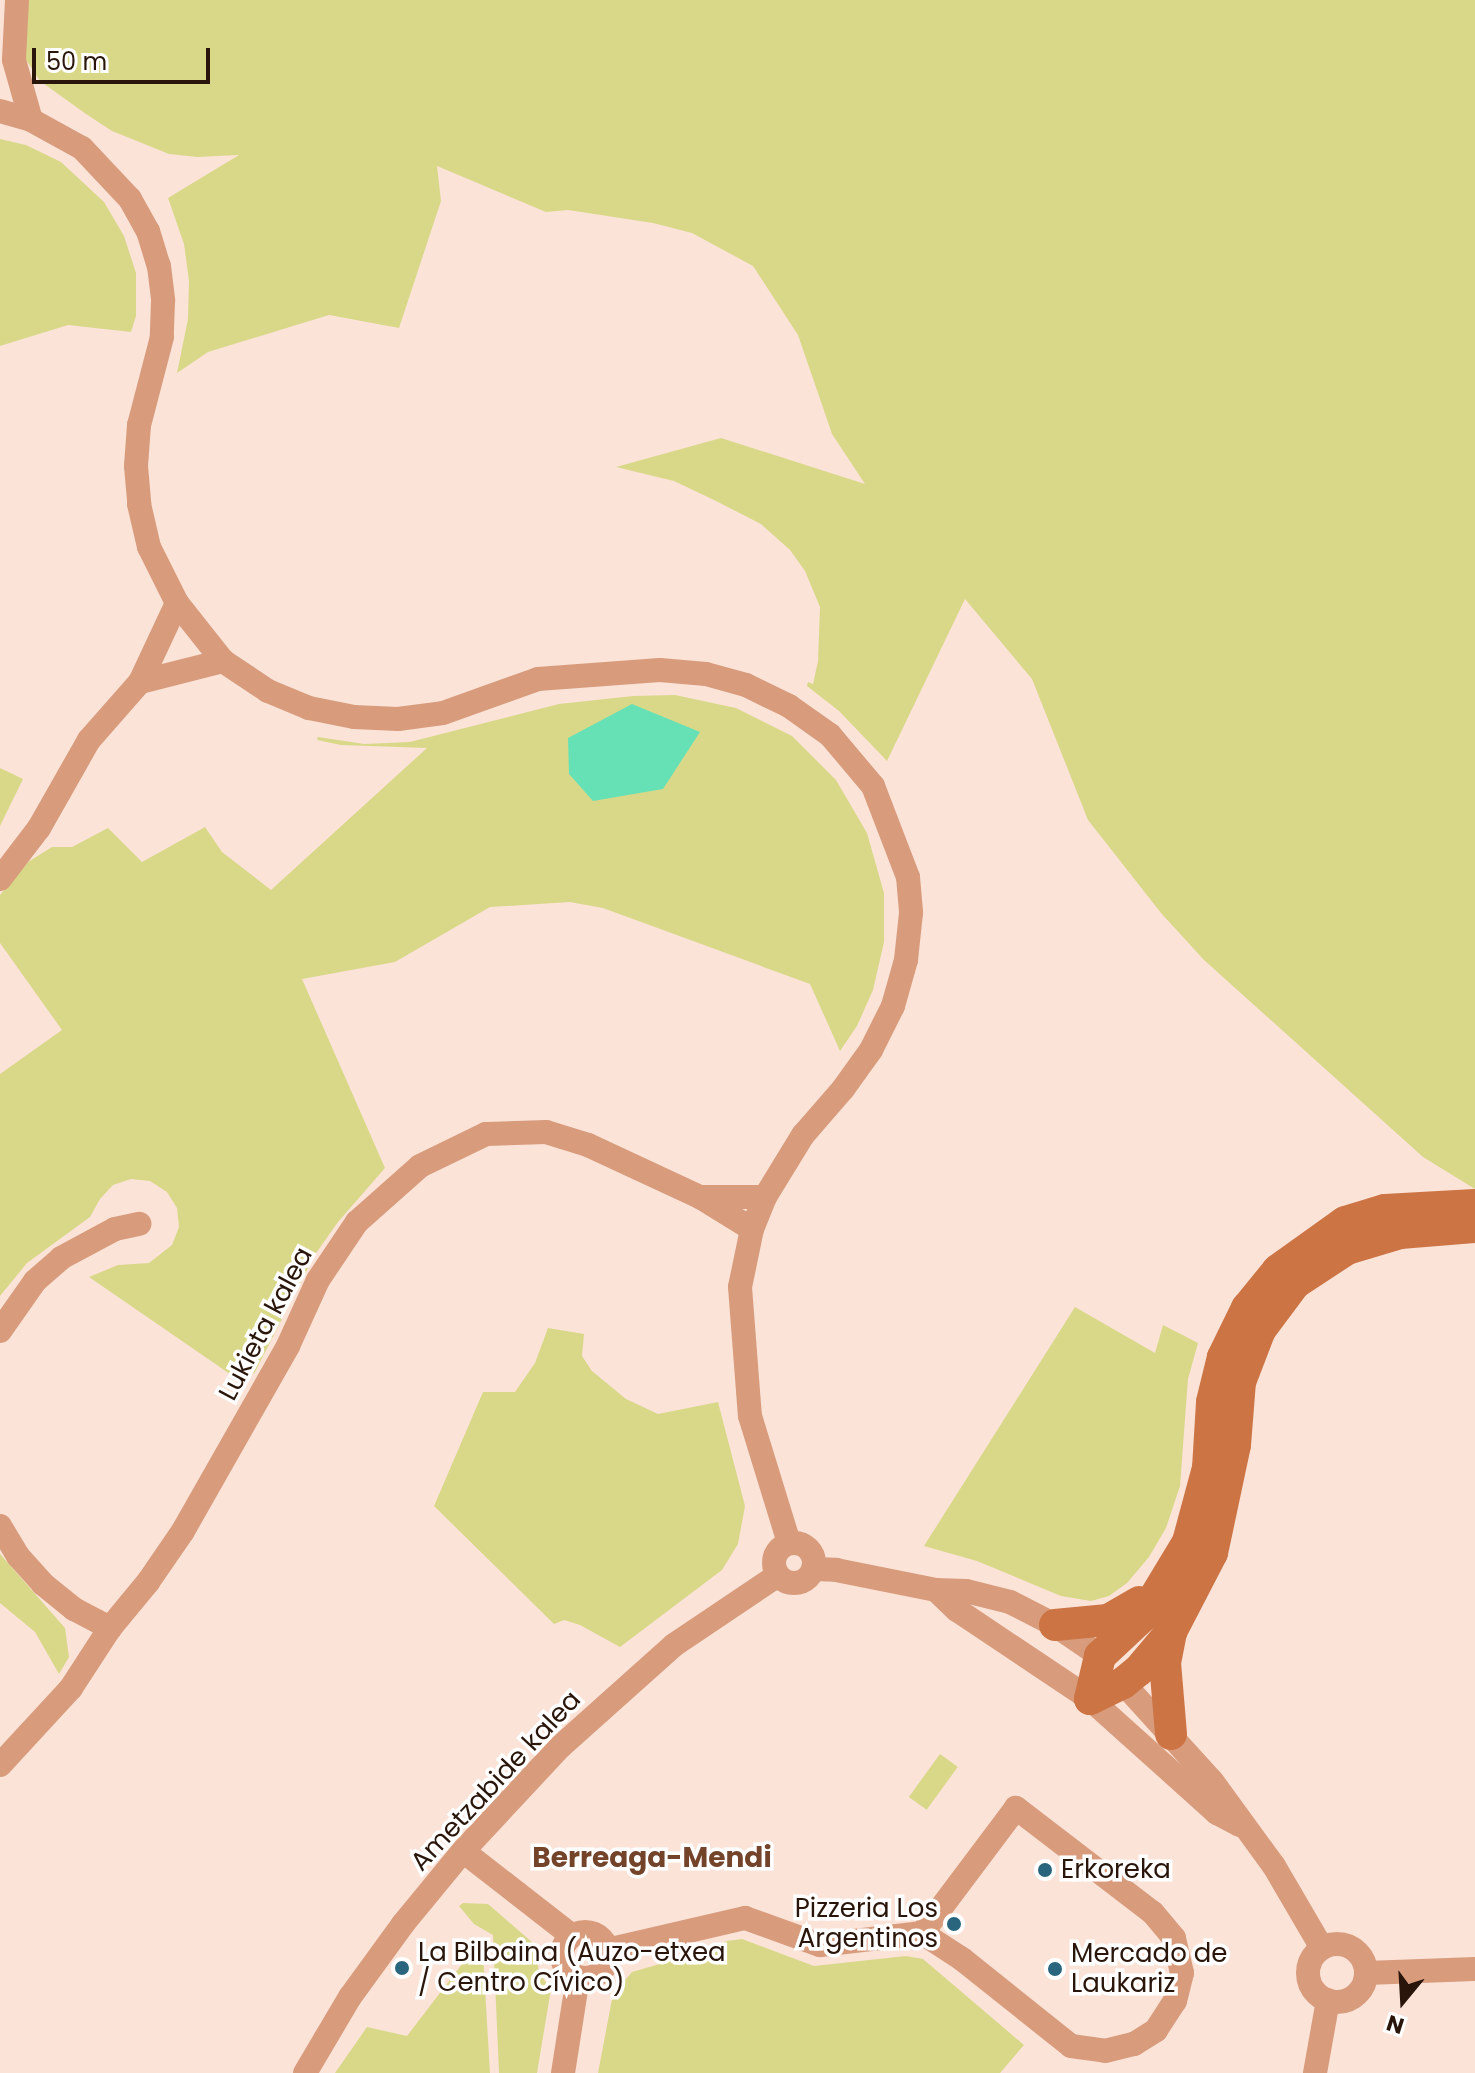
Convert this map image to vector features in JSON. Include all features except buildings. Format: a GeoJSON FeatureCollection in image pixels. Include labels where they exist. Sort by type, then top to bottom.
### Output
{"type":"FeatureCollection","features":[{"type":"Feature","properties":{"kind":"street"},"geometry":{"type":"LineString","coordinates":[[10,16],[14,60],[31,120]]}},
{"type":"Feature","properties":{"kind":"street"},"geometry":{"type":"LineString","coordinates":[[0,111],[31,120],[82,148],[109,173],[130,199],[148,231],[159,266],[162,337],[139,425],[136,466],[139,504],[149,547],[177,603],[223,661],[268,691],[309,708],[354,717],[398,719],[443,713],[538,679],[660,670],[706,674],[746,685],[789,706],[830,735],[873,786],[901,854],[911,897],[906,960],[893,1006],[871,1050],[843,1089],[803,1135],[765,1197],[752,1229],[740,1287],[750,1416],[789,1543]]}},
{"type":"Feature","properties":{"kind":"street"},"geometry":{"type":"LineString","coordinates":[[0,879],[39,828],[89,740],[140,682],[177,603]]}},
{"type":"Feature","properties":{"kind":"street"},"geometry":{"type":"LineString","coordinates":[[140,682],[223,661]]}},
{"type":"Feature","properties":{"kind":"street","name":"Lukieta kalea"},"geometry":{"type":"LineString","coordinates":[[0,1765],[71,1688],[110,1628],[148,1582],[183,1531],[288,1346],[318,1280],[357,1222],[420,1166],[486,1134],[546,1132],[588,1145],[700,1197],[752,1229]]}},
{"type":"Feature","properties":{"kind":"street","name":"Lukieta kalea"},"geometry":{"type":"LineString","coordinates":[[700,1197],[765,1197]]}},
{"type":"Feature","properties":{"kind":"street"},"geometry":{"type":"LineString","coordinates":[[1090,1699],[1100,1656],[1144,1615],[1188,1542],[1208,1468],[1212,1402],[1223,1357],[1247,1308],[1271,1280],[1312,1243],[1345,1222],[1385,1210],[1475,1205]]}},
{"type":"Feature","properties":{"kind":"street"},"geometry":{"type":"LineString","coordinates":[[0,1331],[35,1281],[61,1258],[115,1229],[139,1224]]}},
{"type":"Feature","properties":{"kind":"street"},"geometry":{"type":"LineString","coordinates":[[1090,1699],[1123,1683],[1171,1632],[1212,1553],[1231,1474],[1240,1382],[1260,1330],[1295,1283],[1347,1249],[1400,1233],[1475,1227]]}},
{"type":"Feature","properties":{"kind":"street"},"geometry":{"type":"LineString","coordinates":[[0,1526],[18,1556],[43,1584],[74,1609],[110,1628]]}},
{"type":"Feature","properties":{"kind":"street"},"geometry":{"type":"LineString","coordinates":[[789,1543],[807,1547],[813,1557],[813,1569],[800,1582],[788,1582],[778,1575],[775,1556],[789,1543]]}},
{"type":"Feature","properties":{"kind":"street"},"geometry":{"type":"LineString","coordinates":[[813,1569],[836,1570],[936,1590],[966,1591],[1010,1602],[1055,1625],[1100,1656],[1212,1781],[1240,1825],[1274,1866],[1322,1948]]}},
{"type":"Feature","properties":{"kind":"street","name":"Ametzabide kalea"},"geometry":{"type":"LineString","coordinates":[[305,2073],[350,1997],[403,1924],[463,1851],[560,1747],[674,1645],[778,1575]]}},
{"type":"Feature","properties":{"kind":"street"},"geometry":{"type":"LineString","coordinates":[[1055,1625],[1108,1620],[1161,1586]]}},
{"type":"Feature","properties":{"kind":"street"},"geometry":{"type":"LineString","coordinates":[[936,1590],[957,1610],[1090,1699],[1217,1813],[1240,1825]]}},
{"type":"Feature","properties":{"kind":"street"},"geometry":{"type":"LineString","coordinates":[[1171,1632],[1165,1663],[1171,1734]]}},
{"type":"Feature","properties":{"kind":"street"},"geometry":{"type":"LineString","coordinates":[[607,1950],[745,1918],[820,1945],[922,1933],[962,1959],[1071,2046],[1105,2051],[1134,2044],[1156,2030],[1175,2001],[1182,1973],[1174,1938],[1153,1913],[1016,1808],[922,1933]]}},
{"type":"Feature","properties":{"kind":"street"},"geometry":{"type":"LineString","coordinates":[[463,1851],[572,1936],[594,1934],[607,1950]]}},
{"type":"Feature","properties":{"kind":"street"},"geometry":{"type":"LineString","coordinates":[[572,1936],[563,1948],[563,1962],[578,1977]]}},
{"type":"Feature","properties":{"kind":"street"},"geometry":{"type":"LineString","coordinates":[[1339,1944],[1355,1950],[1366,1973],[1354,1996],[1328,2000],[1313,1989],[1308,1971],[1315,1954],[1322,1948],[1339,1944]]}},
{"type":"Feature","properties":{"kind":"street"},"geometry":{"type":"LineString","coordinates":[[578,1977],[600,1972],[607,1950]]}},
{"type":"Feature","properties":{"kind":"street"},"geometry":{"type":"LineString","coordinates":[[1366,1973],[1475,1969]]}},
{"type":"Feature","properties":{"kind":"street"},"geometry":{"type":"LineString","coordinates":[[563,2073],[578,1977]]}},
{"type":"Feature","properties":{"kind":"street"},"geometry":{"type":"LineString","coordinates":[[1315,2073],[1328,2000]]}},
{"type":"Feature","properties":{"kind":"shaded area"},"geometry":{"type":"Polygon","coordinates":[[[6,0],[1475,0],[1475,1189],[1423,1157],[1204,960],[1161,913],[1088,820],[1032,679],[965,599],[887,761],[839,711],[807,686],[808,682],[813,684],[818,661],[820,607],[805,571],[790,550],[761,524],[714,500],[674,481],[616,467],[721,438],[865,484],[832,434],[798,335],[753,266],[692,233],[653,223],[568,210],[546,212],[437,166],[441,201],[399,328],[329,315],[208,352],[177,373],[188,319],[189,281],[184,244],[168,198],[239,155],[197,157],[169,154],[112,131],[86,114],[40,81],[21,52],[6,0]]]}},
{"type":"Feature","properties":{"kind":"shaded area"},"geometry":{"type":"Polygon","coordinates":[[[0,139],[26,145],[61,162],[104,202],[124,236],[136,273],[136,316],[131,332],[68,325],[0,346],[0,139]]]}},
{"type":"Feature","properties":{"kind":"shaded area"},"geometry":{"type":"Polygon","coordinates":[[[675,695],[736,708],[792,736],[836,780],[867,833],[884,893],[884,942],[873,990],[857,1026],[840,1051],[810,984],[603,908],[570,902],[490,907],[395,962],[302,979],[385,1168],[338,1222],[314,1256],[255,1372],[243,1383],[89,1277],[118,1265],[149,1263],[172,1245],[179,1227],[177,1208],[167,1192],[150,1181],[131,1179],[113,1185],[90,1217],[27,1263],[0,1296],[0,1074],[62,1030],[0,943],[0,895],[28,862],[52,847],[72,847],[108,828],[142,862],[205,827],[222,852],[271,890],[427,748],[341,745],[317,740],[318,737],[364,744],[410,742],[559,704],[675,695]]]}},
{"type":"Feature","properties":{"kind":"shaded area"},"geometry":{"type":"Polygon","coordinates":[[[632,704],[700,732],[663,789],[593,801],[569,774],[568,738],[632,704]]]}},
{"type":"Feature","properties":{"kind":"shaded area"},"geometry":{"type":"Polygon","coordinates":[[[0,768],[23,779],[0,826],[0,768]]]}},
{"type":"Feature","properties":{"kind":"shaded area"},"geometry":{"type":"Polygon","coordinates":[[[1075,1307],[1155,1353],[1163,1325],[1198,1343],[1188,1379],[1180,1486],[1166,1528],[1149,1557],[1127,1583],[1109,1596],[1091,1601],[1061,1596],[977,1561],[924,1546],[1075,1307]]]}},
{"type":"Feature","properties":{"kind":"shaded area"},"geometry":{"type":"Polygon","coordinates":[[[548,1328],[584,1334],[582,1356],[592,1371],[626,1399],[658,1414],[718,1402],[745,1506],[738,1544],[722,1570],[620,1647],[580,1625],[564,1620],[554,1624],[434,1506],[483,1392],[515,1392],[535,1363],[548,1328]]]}},
{"type":"Feature","properties":{"kind":"shaded area"},"geometry":{"type":"Polygon","coordinates":[[[0,1554],[65,1628],[69,1657],[59,1674],[35,1632],[0,1603],[0,1554]]]}},
{"type":"Feature","properties":{"kind":"shaded area"},"geometry":{"type":"Polygon","coordinates":[[[940,1754],[958,1767],[927,1810],[909,1797],[940,1754]]]}},
{"type":"Feature","properties":{"kind":"shaded area"},"geometry":{"type":"Polygon","coordinates":[[[463,1903],[488,1904],[536,1949],[539,1973],[551,1989],[537,2073],[499,2073],[493,1935],[474,1924],[459,1906],[463,1903]]]}},
{"type":"Feature","properties":{"kind":"shaded area"},"geometry":{"type":"Polygon","coordinates":[[[482,1938],[490,2073],[335,2073],[367,2027],[407,2036],[482,1938]]]}},
{"type":"Feature","properties":{"kind":"shaded area"},"geometry":{"type":"Polygon","coordinates":[[[742,1939],[814,1966],[906,1956],[923,1959],[1024,2045],[1000,2073],[598,2073],[613,1994],[632,1972],[742,1939]]]}},
{"type":"Feature","properties":{"kind":"place","name":"Erkoreka"},"geometry":{"type":"Point","coordinates":[1045,1870]}},
{"type":"Feature","properties":{"kind":"place","name":"Pizzeria Los Argentinos"},"geometry":{"type":"Point","coordinates":[954,1924]}},
{"type":"Feature","properties":{"kind":"place","name":"La Bilbaina (Auzo-etxea / Centro Cívico)"},"geometry":{"type":"Point","coordinates":[402,1968]}},
{"type":"Feature","properties":{"kind":"place","name":"Mercado de Laukariz"},"geometry":{"type":"Point","coordinates":[1055,1969]}},
{"type":"Feature","properties":{"kind":"district","name":"Berreaga-Mendi"},"geometry":{"type":"Point","coordinates":[652,1858]}}]}
